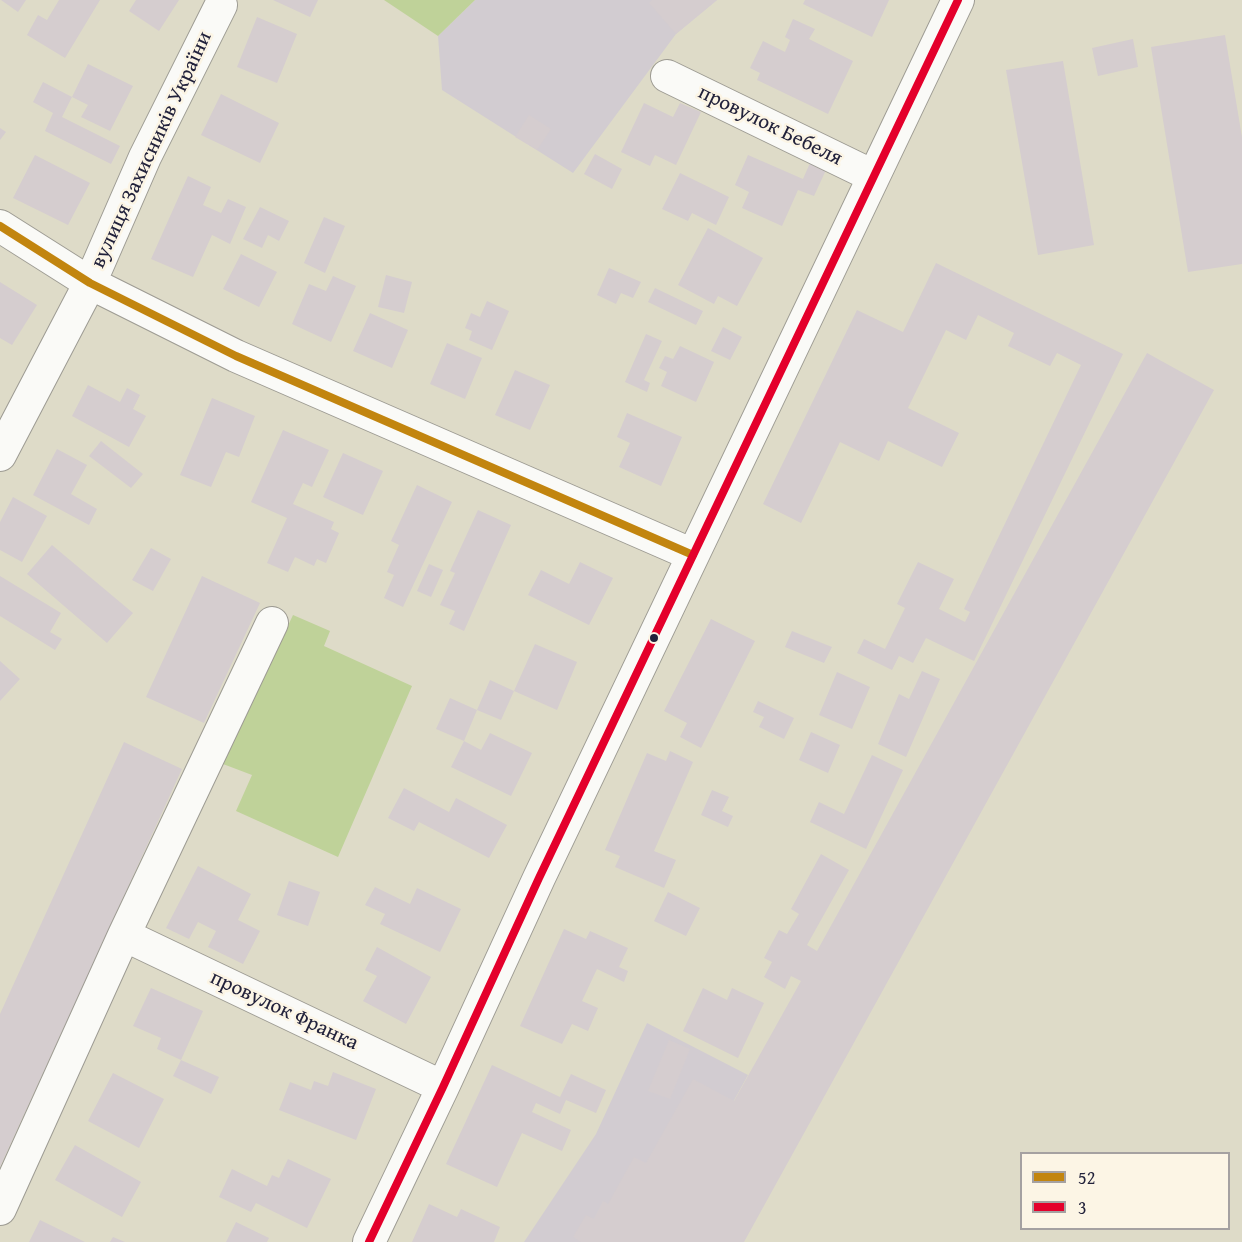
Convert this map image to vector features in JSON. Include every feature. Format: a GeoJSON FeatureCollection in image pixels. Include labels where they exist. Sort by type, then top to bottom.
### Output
{"type":"FeatureCollection","features":[{"type":"Feature","properties":{"kind":"street"},"geometry":{"type":"LineString","coordinates":[[369,1242],[544,868],[958,0]]}},
{"type":"Feature","properties":{"kind":"street","name":"вулиця Захисників України"},"geometry":{"type":"LineString","coordinates":[[0,455],[90,283],[145,157],[221,5]]}},
{"type":"Feature","properties":{"kind":"street","name":"провулок Бебеля"},"geometry":{"type":"LineString","coordinates":[[667,76],[873,176]]}},
{"type":"Feature","properties":{"kind":"street"},"geometry":{"type":"LineString","coordinates":[[0,226],[90,283],[236,356],[693,555]]}},
{"type":"Feature","properties":{"kind":"street"},"geometry":{"type":"LineString","coordinates":[[0,1209],[124,935],[272,623]]}},
{"type":"Feature","properties":{"kind":"street","name":"провулок Франка"},"geometry":{"type":"LineString","coordinates":[[124,935],[443,1087]]}},
{"type":"Feature","properties":{"kind":"shaded area"},"geometry":{"type":"Polygon","coordinates":[[[475,0],[717,0],[676,34],[573,173],[442,90],[438,36],[475,0]]]}},
{"type":"Feature","properties":{"kind":"shaded area"},"geometry":{"type":"Polygon","coordinates":[[[647,1023],[748,1075],[656,1242],[524,1242],[596,1134],[647,1023]]]}},
{"type":"Feature","properties":{"kind":"green space"},"geometry":{"type":"Polygon","coordinates":[[[384,0],[475,0],[438,36],[384,0]]]}},
{"type":"Feature","properties":{"kind":"green space"},"geometry":{"type":"Polygon","coordinates":[[[293,615],[330,631],[324,646],[412,686],[338,857],[236,811],[252,775],[223,764],[293,615]]]}},
{"type":"Feature","properties":{"kind":"building"},"geometry":{"type":"Polygon","coordinates":[[[1,0],[26,0],[18,12],[1,0]]]}},
{"type":"Feature","properties":{"kind":"building"},"geometry":{"type":"Polygon","coordinates":[[[59,0],[100,0],[65,58],[27,35],[38,15],[47,20],[59,0]]]}},
{"type":"Feature","properties":{"kind":"building"},"geometry":{"type":"Polygon","coordinates":[[[136,0],[179,0],[159,31],[129,11],[136,0]]]}},
{"type":"Feature","properties":{"kind":"building"},"geometry":{"type":"Polygon","coordinates":[[[273,0],[318,0],[310,17],[273,0]]]}},
{"type":"Feature","properties":{"kind":"building"},"geometry":{"type":"Polygon","coordinates":[[[652,0],[717,0],[676,34],[649,3],[652,0]]]}},
{"type":"Feature","properties":{"kind":"building"},"geometry":{"type":"Polygon","coordinates":[[[805,0],[889,0],[872,37],[803,4],[805,0]]]}},
{"type":"Feature","properties":{"kind":"building"},"geometry":{"type":"Polygon","coordinates":[[[257,17],[297,34],[277,83],[237,67],[257,17]]]}},
{"type":"Feature","properties":{"kind":"building"},"geometry":{"type":"Polygon","coordinates":[[[793,19],[815,29],[809,39],[853,61],[828,114],[757,80],[760,73],[750,68],[763,41],[785,52],[790,40],[785,37],[793,19]]]}},
{"type":"Feature","properties":{"kind":"building"},"geometry":{"type":"Polygon","coordinates":[[[1225,35],[1242,137],[1242,264],[1188,272],[1151,47],[1225,35]]]}},
{"type":"Feature","properties":{"kind":"building"},"geometry":{"type":"Polygon","coordinates":[[[1133,39],[1138,67],[1098,76],[1092,48],[1133,39]]]}},
{"type":"Feature","properties":{"kind":"building"},"geometry":{"type":"Polygon","coordinates":[[[1063,61],[1094,245],[1038,255],[1006,70],[1063,61]]]}},
{"type":"Feature","properties":{"kind":"building"},"geometry":{"type":"Polygon","coordinates":[[[88,64],[133,86],[110,131],[81,117],[88,105],[72,97],[88,64]]]}},
{"type":"Feature","properties":{"kind":"building"},"geometry":{"type":"Polygon","coordinates":[[[43,82],[72,97],[62,117],[120,146],[111,164],[45,131],[53,113],[33,102],[43,82]]]}},
{"type":"Feature","properties":{"kind":"building"},"geometry":{"type":"Polygon","coordinates":[[[221,94],[279,123],[260,163],[201,135],[221,94]]]}},
{"type":"Feature","properties":{"kind":"building"},"geometry":{"type":"Polygon","coordinates":[[[644,103],[673,117],[680,103],[701,112],[676,165],[655,155],[650,166],[621,152],[644,103]]]}},
{"type":"Feature","properties":{"kind":"building"},"geometry":{"type":"Polygon","coordinates":[[[529,115],[551,129],[537,150],[515,137],[529,115]]]}},
{"type":"Feature","properties":{"kind":"building"},"geometry":{"type":"Polygon","coordinates":[[[0,128],[6,132],[0,140],[0,128]]]}},
{"type":"Feature","properties":{"kind":"building"},"geometry":{"type":"Polygon","coordinates":[[[595,154],[622,169],[612,189],[584,174],[595,154]]]}},
{"type":"Feature","properties":{"kind":"building"},"geometry":{"type":"Polygon","coordinates":[[[35,155],[90,183],[68,225],[13,198],[35,155]]]}},
{"type":"Feature","properties":{"kind":"building"},"geometry":{"type":"Polygon","coordinates":[[[748,155],[803,179],[810,163],[826,170],[814,196],[798,190],[782,226],[742,208],[749,192],[735,185],[748,155]]]}},
{"type":"Feature","properties":{"kind":"building"},"geometry":{"type":"Polygon","coordinates":[[[680,173],[729,197],[716,225],[692,213],[688,221],[662,209],[680,173]]]}},
{"type":"Feature","properties":{"kind":"building"},"geometry":{"type":"Polygon","coordinates":[[[188,176],[211,187],[203,205],[221,213],[228,199],[246,207],[230,244],[212,235],[193,277],[151,259],[188,176]]]}},
{"type":"Feature","properties":{"kind":"building"},"geometry":{"type":"Polygon","coordinates":[[[260,207],[289,221],[279,241],[268,235],[262,248],[243,239],[260,207]]]}},
{"type":"Feature","properties":{"kind":"building"},"geometry":{"type":"Polygon","coordinates":[[[324,217],[345,226],[325,273],[304,263],[324,217]]]}},
{"type":"Feature","properties":{"kind":"building"},"geometry":{"type":"Polygon","coordinates":[[[708,228],[763,258],[737,306],[718,296],[714,304],[678,285],[708,228]]]}},
{"type":"Feature","properties":{"kind":"building"},"geometry":{"type":"Polygon","coordinates":[[[241,254],[277,272],[259,307],[223,289],[241,254]]]}},
{"type":"Feature","properties":{"kind":"building"},"geometry":{"type":"Polygon","coordinates":[[[936,263],[1123,354],[974,661],[926,638],[913,663],[899,656],[892,670],[857,653],[864,639],[885,649],[905,608],[897,604],[918,562],[954,579],[939,609],[965,622],[970,612],[964,609],[1081,365],[1057,353],[1050,366],[1008,346],[1014,333],[978,315],[966,340],[946,330],[908,408],[959,433],[942,467],[888,441],[879,461],[840,442],[801,523],[763,504],[857,310],[903,332],[936,263]]]}},
{"type":"Feature","properties":{"kind":"building"},"geometry":{"type":"Polygon","coordinates":[[[609,268],[641,282],[633,298],[621,293],[616,304],[597,295],[609,268]]]}},
{"type":"Feature","properties":{"kind":"building"},"geometry":{"type":"Polygon","coordinates":[[[386,275],[412,282],[404,313],[378,307],[386,275]]]}},
{"type":"Feature","properties":{"kind":"building"},"geometry":{"type":"Polygon","coordinates":[[[333,276],[356,286],[331,342],[292,324],[309,284],[326,291],[333,276]]]}},
{"type":"Feature","properties":{"kind":"building"},"geometry":{"type":"Polygon","coordinates":[[[0,282],[37,305],[12,345],[0,338],[0,282]]]}},
{"type":"Feature","properties":{"kind":"building"},"geometry":{"type":"Polygon","coordinates":[[[655,288],[703,311],[696,325],[648,302],[655,288]]]}},
{"type":"Feature","properties":{"kind":"building"},"geometry":{"type":"Polygon","coordinates":[[[487,301],[509,311],[492,350],[469,340],[472,331],[465,328],[471,313],[480,317],[487,301]]]}},
{"type":"Feature","properties":{"kind":"building"},"geometry":{"type":"Polygon","coordinates":[[[370,313],[408,330],[392,368],[353,351],[370,313]]]}},
{"type":"Feature","properties":{"kind":"building"},"geometry":{"type":"Polygon","coordinates":[[[723,327],[742,337],[730,360],[711,351],[723,327]]]}},
{"type":"Feature","properties":{"kind":"building"},"geometry":{"type":"Polygon","coordinates":[[[646,334],[662,341],[644,380],[650,383],[647,392],[625,382],[646,334]]]}},
{"type":"Feature","properties":{"kind":"building"},"geometry":{"type":"Polygon","coordinates":[[[447,343],[482,358],[465,399],[430,384],[447,343]]]}},
{"type":"Feature","properties":{"kind":"building"},"geometry":{"type":"Polygon","coordinates":[[[680,346],[714,362],[696,402],[661,386],[667,372],[659,368],[665,356],[673,359],[680,346]]]}},
{"type":"Feature","properties":{"kind":"building"},"geometry":{"type":"Polygon","coordinates":[[[1147,353],[1214,390],[744,1242],[581,1242],[573,1237],[586,1215],[594,1219],[603,1201],[608,1204],[634,1157],[646,1163],[693,1079],[734,1101],[801,981],[791,976],[785,989],[764,977],[772,962],[764,958],[779,930],[787,934],[799,914],[791,909],[821,854],[849,870],[807,945],[817,951],[1147,353]]]}},
{"type":"Feature","properties":{"kind":"building"},"geometry":{"type":"Polygon","coordinates":[[[515,370],[550,385],[530,430],[495,415],[515,370]]]}},
{"type":"Feature","properties":{"kind":"building"},"geometry":{"type":"Polygon","coordinates":[[[88,385],[120,402],[127,388],[140,395],[133,409],[146,416],[129,447],[72,416],[88,385]]]}},
{"type":"Feature","properties":{"kind":"building"},"geometry":{"type":"Polygon","coordinates":[[[212,398],[255,416],[239,457],[226,452],[211,487],[180,475],[212,398]]]}},
{"type":"Feature","properties":{"kind":"building"},"geometry":{"type":"Polygon","coordinates":[[[627,413],[682,437],[661,486],[619,467],[630,443],[617,437],[627,413]]]}},
{"type":"Feature","properties":{"kind":"building"},"geometry":{"type":"Polygon","coordinates":[[[283,430],[329,450],[312,487],[303,483],[293,504],[334,522],[331,529],[339,533],[326,563],[317,559],[314,566],[295,557],[288,572],[267,563],[287,518],[251,502],[283,430]]]}},
{"type":"Feature","properties":{"kind":"building"},"geometry":{"type":"Polygon","coordinates":[[[101,441],[143,474],[131,488],[89,456],[101,441]]]}},
{"type":"Feature","properties":{"kind":"building"},"geometry":{"type":"Polygon","coordinates":[[[57,449],[87,465],[71,494],[97,509],[89,525],[33,495],[57,449]]]}},
{"type":"Feature","properties":{"kind":"building"},"geometry":{"type":"Polygon","coordinates":[[[343,453],[383,471],[363,515],[323,497],[343,453]]]}},
{"type":"Feature","properties":{"kind":"building"},"geometry":{"type":"Polygon","coordinates":[[[417,485],[452,502],[403,607],[384,598],[394,575],[387,572],[399,545],[391,541],[417,485]]]}},
{"type":"Feature","properties":{"kind":"building"},"geometry":{"type":"Polygon","coordinates":[[[13,497],[47,516],[22,562],[0,550],[0,522],[13,497]]]}},
{"type":"Feature","properties":{"kind":"building"},"geometry":{"type":"Polygon","coordinates":[[[478,510],[511,525],[464,631],[449,624],[455,611],[440,605],[455,573],[450,571],[478,510]]]}},
{"type":"Feature","properties":{"kind":"building"},"geometry":{"type":"Polygon","coordinates":[[[52,545],[133,613],[107,643],[27,574],[52,545]]]}},
{"type":"Feature","properties":{"kind":"building"},"geometry":{"type":"Polygon","coordinates":[[[151,548],[171,559],[153,591],[132,580],[151,548]]]}},
{"type":"Feature","properties":{"kind":"building"},"geometry":{"type":"Polygon","coordinates":[[[580,562],[613,578],[589,625],[528,595],[541,570],[569,584],[580,562]]]}},
{"type":"Feature","properties":{"kind":"building"},"geometry":{"type":"Polygon","coordinates":[[[429,564],[443,570],[431,597],[417,591],[429,564]]]}},
{"type":"Feature","properties":{"kind":"building"},"geometry":{"type":"Polygon","coordinates":[[[0,576],[61,613],[50,632],[62,639],[55,650],[0,616],[0,576]]]}},
{"type":"Feature","properties":{"kind":"building"},"geometry":{"type":"Polygon","coordinates":[[[202,576],[260,603],[204,723],[146,697],[202,576]]]}},
{"type":"Feature","properties":{"kind":"building"},"geometry":{"type":"Polygon","coordinates":[[[711,619],[755,641],[701,748],[680,737],[687,723],[664,711],[711,619]]]}},
{"type":"Feature","properties":{"kind":"building"},"geometry":{"type":"Polygon","coordinates":[[[792,631],[832,647],[824,663],[785,647],[792,631]]]}},
{"type":"Feature","properties":{"kind":"building"},"geometry":{"type":"Polygon","coordinates":[[[535,644],[577,662],[557,710],[514,691],[535,644]]]}},
{"type":"Feature","properties":{"kind":"building"},"geometry":{"type":"Polygon","coordinates":[[[0,661],[20,679],[0,701],[0,661]]]}},
{"type":"Feature","properties":{"kind":"building"},"geometry":{"type":"Polygon","coordinates":[[[922,671],[940,679],[906,757],[878,744],[899,694],[909,699],[922,671]]]}},
{"type":"Feature","properties":{"kind":"building"},"geometry":{"type":"Polygon","coordinates":[[[837,672],[870,687],[852,729],[819,715],[837,672]]]}},
{"type":"Feature","properties":{"kind":"building"},"geometry":{"type":"Polygon","coordinates":[[[490,680],[514,691],[501,720],[477,710],[490,680]]]}},
{"type":"Feature","properties":{"kind":"building"},"geometry":{"type":"Polygon","coordinates":[[[450,698],[477,710],[464,741],[436,729],[450,698]]]}},
{"type":"Feature","properties":{"kind":"building"},"geometry":{"type":"Polygon","coordinates":[[[758,701],[794,718],[784,739],[759,727],[764,717],[753,712],[758,701]]]}},
{"type":"Feature","properties":{"kind":"building"},"geometry":{"type":"Polygon","coordinates":[[[811,732],[840,745],[828,773],[799,760],[811,732]]]}},
{"type":"Feature","properties":{"kind":"building"},"geometry":{"type":"Polygon","coordinates":[[[490,733],[532,753],[511,796],[451,767],[464,741],[481,750],[490,733]]]}},
{"type":"Feature","properties":{"kind":"building"},"geometry":{"type":"Polygon","coordinates":[[[124,742],[182,769],[0,1167],[0,1014],[124,742]]]}},
{"type":"Feature","properties":{"kind":"building"},"geometry":{"type":"Polygon","coordinates":[[[670,751],[693,762],[654,851],[676,860],[664,888],[615,867],[620,856],[605,850],[647,753],[666,761],[670,751]]]}},
{"type":"Feature","properties":{"kind":"building"},"geometry":{"type":"Polygon","coordinates":[[[872,755],[903,770],[866,849],[810,822],[819,802],[844,814],[872,755]]]}},
{"type":"Feature","properties":{"kind":"building"},"geometry":{"type":"Polygon","coordinates":[[[404,788],[449,812],[456,798],[507,825],[489,858],[419,822],[414,831],[388,818],[404,788]]]}},
{"type":"Feature","properties":{"kind":"building"},"geometry":{"type":"Polygon","coordinates":[[[712,790],[729,797],[722,811],[733,816],[728,827],[701,815],[712,790]]]}},
{"type":"Feature","properties":{"kind":"building"},"geometry":{"type":"Polygon","coordinates":[[[198,866],[251,894],[238,920],[260,931],[243,964],[208,947],[216,931],[198,922],[189,939],[166,928],[198,866]]]}},
{"type":"Feature","properties":{"kind":"building"},"geometry":{"type":"Polygon","coordinates":[[[289,881],[320,892],[308,926],[277,915],[289,881]]]}},
{"type":"Feature","properties":{"kind":"building"},"geometry":{"type":"Polygon","coordinates":[[[375,887],[410,904],[417,888],[461,909],[440,952],[380,924],[385,914],[365,905],[375,887]]]}},
{"type":"Feature","properties":{"kind":"building"},"geometry":{"type":"Polygon","coordinates":[[[668,892],[700,908],[686,936],[654,921],[668,892]]]}},
{"type":"Feature","properties":{"kind":"building"},"geometry":{"type":"Polygon","coordinates":[[[564,929],[586,939],[590,931],[628,948],[619,967],[628,971],[624,982],[597,969],[582,1001],[598,1008],[588,1031],[572,1024],[562,1044],[520,1026],[564,929]]]}},
{"type":"Feature","properties":{"kind":"building"},"geometry":{"type":"Polygon","coordinates":[[[377,947],[431,977],[406,1024],[363,1001],[377,976],[365,970],[377,947]]]}},
{"type":"Feature","properties":{"kind":"building"},"geometry":{"type":"Polygon","coordinates":[[[151,988],[203,1011],[181,1060],[157,1049],[161,1038],[133,1026],[151,988]]]}},
{"type":"Feature","properties":{"kind":"building"},"geometry":{"type":"Polygon","coordinates":[[[703,988],[727,1000],[732,988],[764,1003],[738,1058],[683,1031],[703,988]]]}},
{"type":"Feature","properties":{"kind":"building"},"geometry":{"type":"Polygon","coordinates":[[[669,1040],[690,1049],[670,1099],[648,1091],[669,1040]]]}},
{"type":"Feature","properties":{"kind":"building"},"geometry":{"type":"Polygon","coordinates":[[[181,1060],[219,1077],[211,1094],[173,1076],[181,1060]]]}},
{"type":"Feature","properties":{"kind":"building"},"geometry":{"type":"Polygon","coordinates":[[[492,1065],[560,1097],[571,1074],[606,1090],[596,1113],[566,1100],[560,1114],[536,1103],[532,1112],[571,1130],[562,1151],[522,1133],[497,1187],[446,1164],[492,1065]]]}},
{"type":"Feature","properties":{"kind":"building"},"geometry":{"type":"Polygon","coordinates":[[[333,1072],[376,1089],[356,1140],[279,1110],[290,1082],[311,1090],[314,1081],[328,1086],[333,1072]]]}},
{"type":"Feature","properties":{"kind":"building"},"geometry":{"type":"Polygon","coordinates":[[[113,1073],[164,1099],[139,1148],[88,1121],[113,1073]]]}},
{"type":"Feature","properties":{"kind":"building"},"geometry":{"type":"Polygon","coordinates":[[[75,1145],[141,1182],[122,1217],[55,1180],[75,1145]]]}},
{"type":"Feature","properties":{"kind":"building"},"geometry":{"type":"Polygon","coordinates":[[[288,1159],[331,1179],[307,1228],[256,1203],[251,1212],[219,1197],[232,1169],[267,1186],[272,1175],[279,1178],[288,1159]]]}},
{"type":"Feature","properties":{"kind":"building"},"geometry":{"type":"Polygon","coordinates":[[[429,1204],[457,1217],[461,1209],[500,1227],[494,1242],[412,1242],[429,1204]]]}},
{"type":"Feature","properties":{"kind":"building"},"geometry":{"type":"Polygon","coordinates":[[[40,1220],[85,1242],[29,1242],[40,1220]]]}},
{"type":"Feature","properties":{"kind":"building"},"geometry":{"type":"Polygon","coordinates":[[[236,1222],[269,1238],[267,1242],[226,1242],[236,1222]]]}},
{"type":"Feature","properties":{"kind":"building"},"geometry":{"type":"Polygon","coordinates":[[[113,1237],[125,1242],[110,1242],[113,1237]]]}},
{"type":"Feature","properties":{"kind":"transit line","name":"3"},"geometry":{"type":"LineString","coordinates":[[369,1242],[539,878],[958,0]]}},
{"type":"Feature","properties":{"kind":"transit line","name":"52"},"geometry":{"type":"LineString","coordinates":[[0,226],[90,283],[236,356],[693,555]]}}]}
